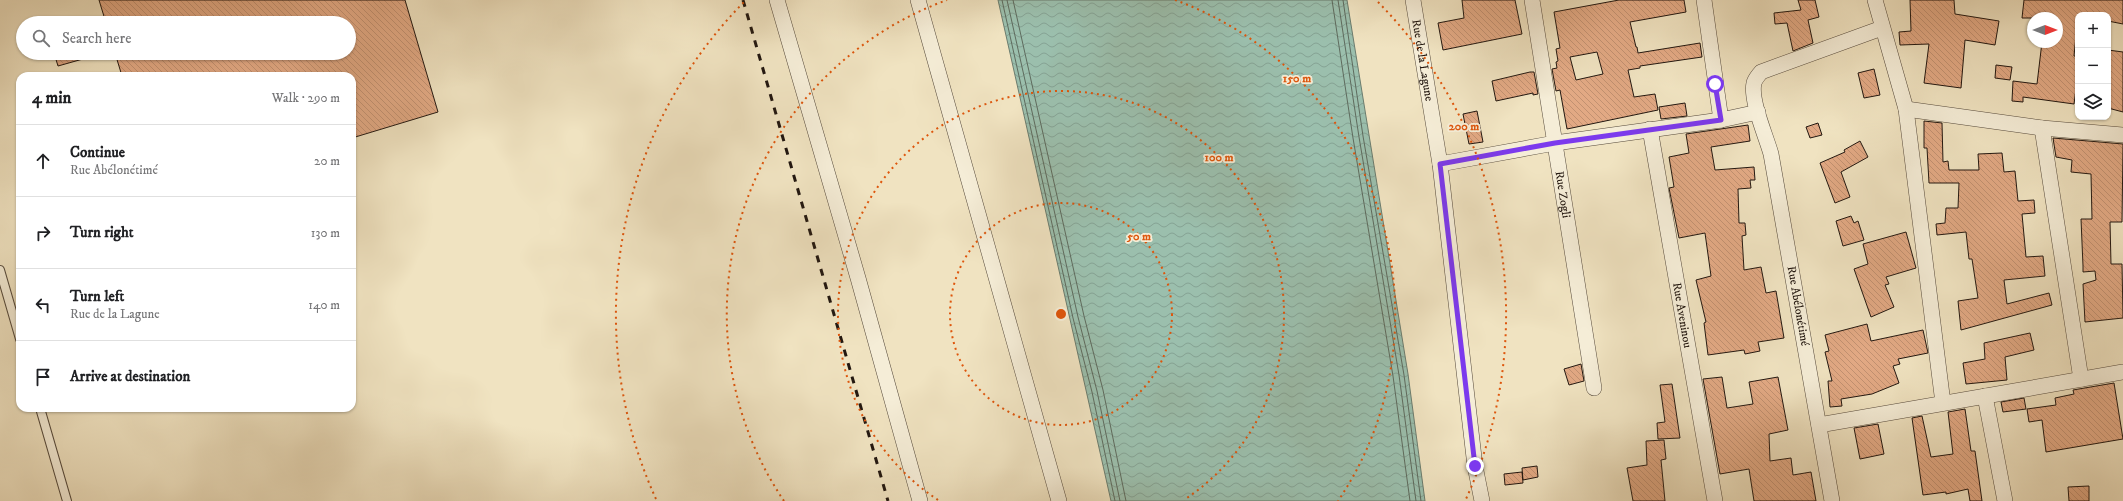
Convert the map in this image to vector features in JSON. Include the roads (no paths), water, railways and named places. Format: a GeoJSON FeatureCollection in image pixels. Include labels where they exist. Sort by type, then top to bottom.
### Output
{"type":"FeatureCollection","features":[{"type":"Feature","properties":{"kind":"street"},"geometry":{"type":"LineString","coordinates":[[777,0],[858,278],[920,501]]}},
{"type":"Feature","properties":{"kind":"street"},"geometry":{"type":"LineString","coordinates":[[918,0],[1059,501]]}},
{"type":"Feature","properties":{"kind":"street","name":"Rue de la Lagune"},"geometry":{"type":"LineString","coordinates":[[1413,0],[1440,164],[1475,466],[1482,501]]}},
{"type":"Feature","properties":{"kind":"street","name":"Rue Zogli"},"geometry":{"type":"LineString","coordinates":[[1532,0],[1594,388]]}},
{"type":"Feature","properties":{"kind":"street"},"geometry":{"type":"LineString","coordinates":[[1704,0],[1721,120]]}},
{"type":"Feature","properties":{"kind":"street"},"geometry":{"type":"LineString","coordinates":[[1875,0],[1906,109],[1943,403]]}},
{"type":"Feature","properties":{"kind":"street","name":"Rue Abélonétimé"},"geometry":{"type":"LineString","coordinates":[[1832,501],[1771,154],[1753,94],[1754,82],[1761,72],[1882,28]]}},
{"type":"Feature","properties":{"kind":"street"},"geometry":{"type":"LineString","coordinates":[[1906,109],[2042,128],[2123,135]]}},
{"type":"Feature","properties":{"kind":"street"},"geometry":{"type":"LineString","coordinates":[[1440,164],[1555,143],[1721,120],[1758,112]]}},
{"type":"Feature","properties":{"kind":"street"},"geometry":{"type":"LineString","coordinates":[[2042,128],[2081,379]]}},
{"type":"Feature","properties":{"kind":"street","name":"Rue Aveninou"},"geometry":{"type":"LineString","coordinates":[[1650,129],[1715,501]]}},
{"type":"Feature","properties":{"kind":"street"},"geometry":{"type":"LineString","coordinates":[[1819,425],[2123,372]]}},
{"type":"Feature","properties":{"kind":"street"},"geometry":{"type":"LineString","coordinates":[[1985,396],[2005,501]]}},
{"type":"Feature","properties":{"kind":"lane"},"geometry":{"type":"LineString","coordinates":[[0,270],[16,324]]}},
{"type":"Feature","properties":{"kind":"lane"},"geometry":{"type":"LineString","coordinates":[[41,412],[67,501]]}},
{"type":"Feature","properties":{"kind":"water"},"geometry":{"type":"Polygon","coordinates":[[[998,0],[1347,0],[1408,374],[1425,501],[1111,501],[998,0]]]}},
{"type":"Feature","properties":{"kind":"railway"},"geometry":{"type":"LineString","coordinates":[[743,0],[888,501]]}}]}
